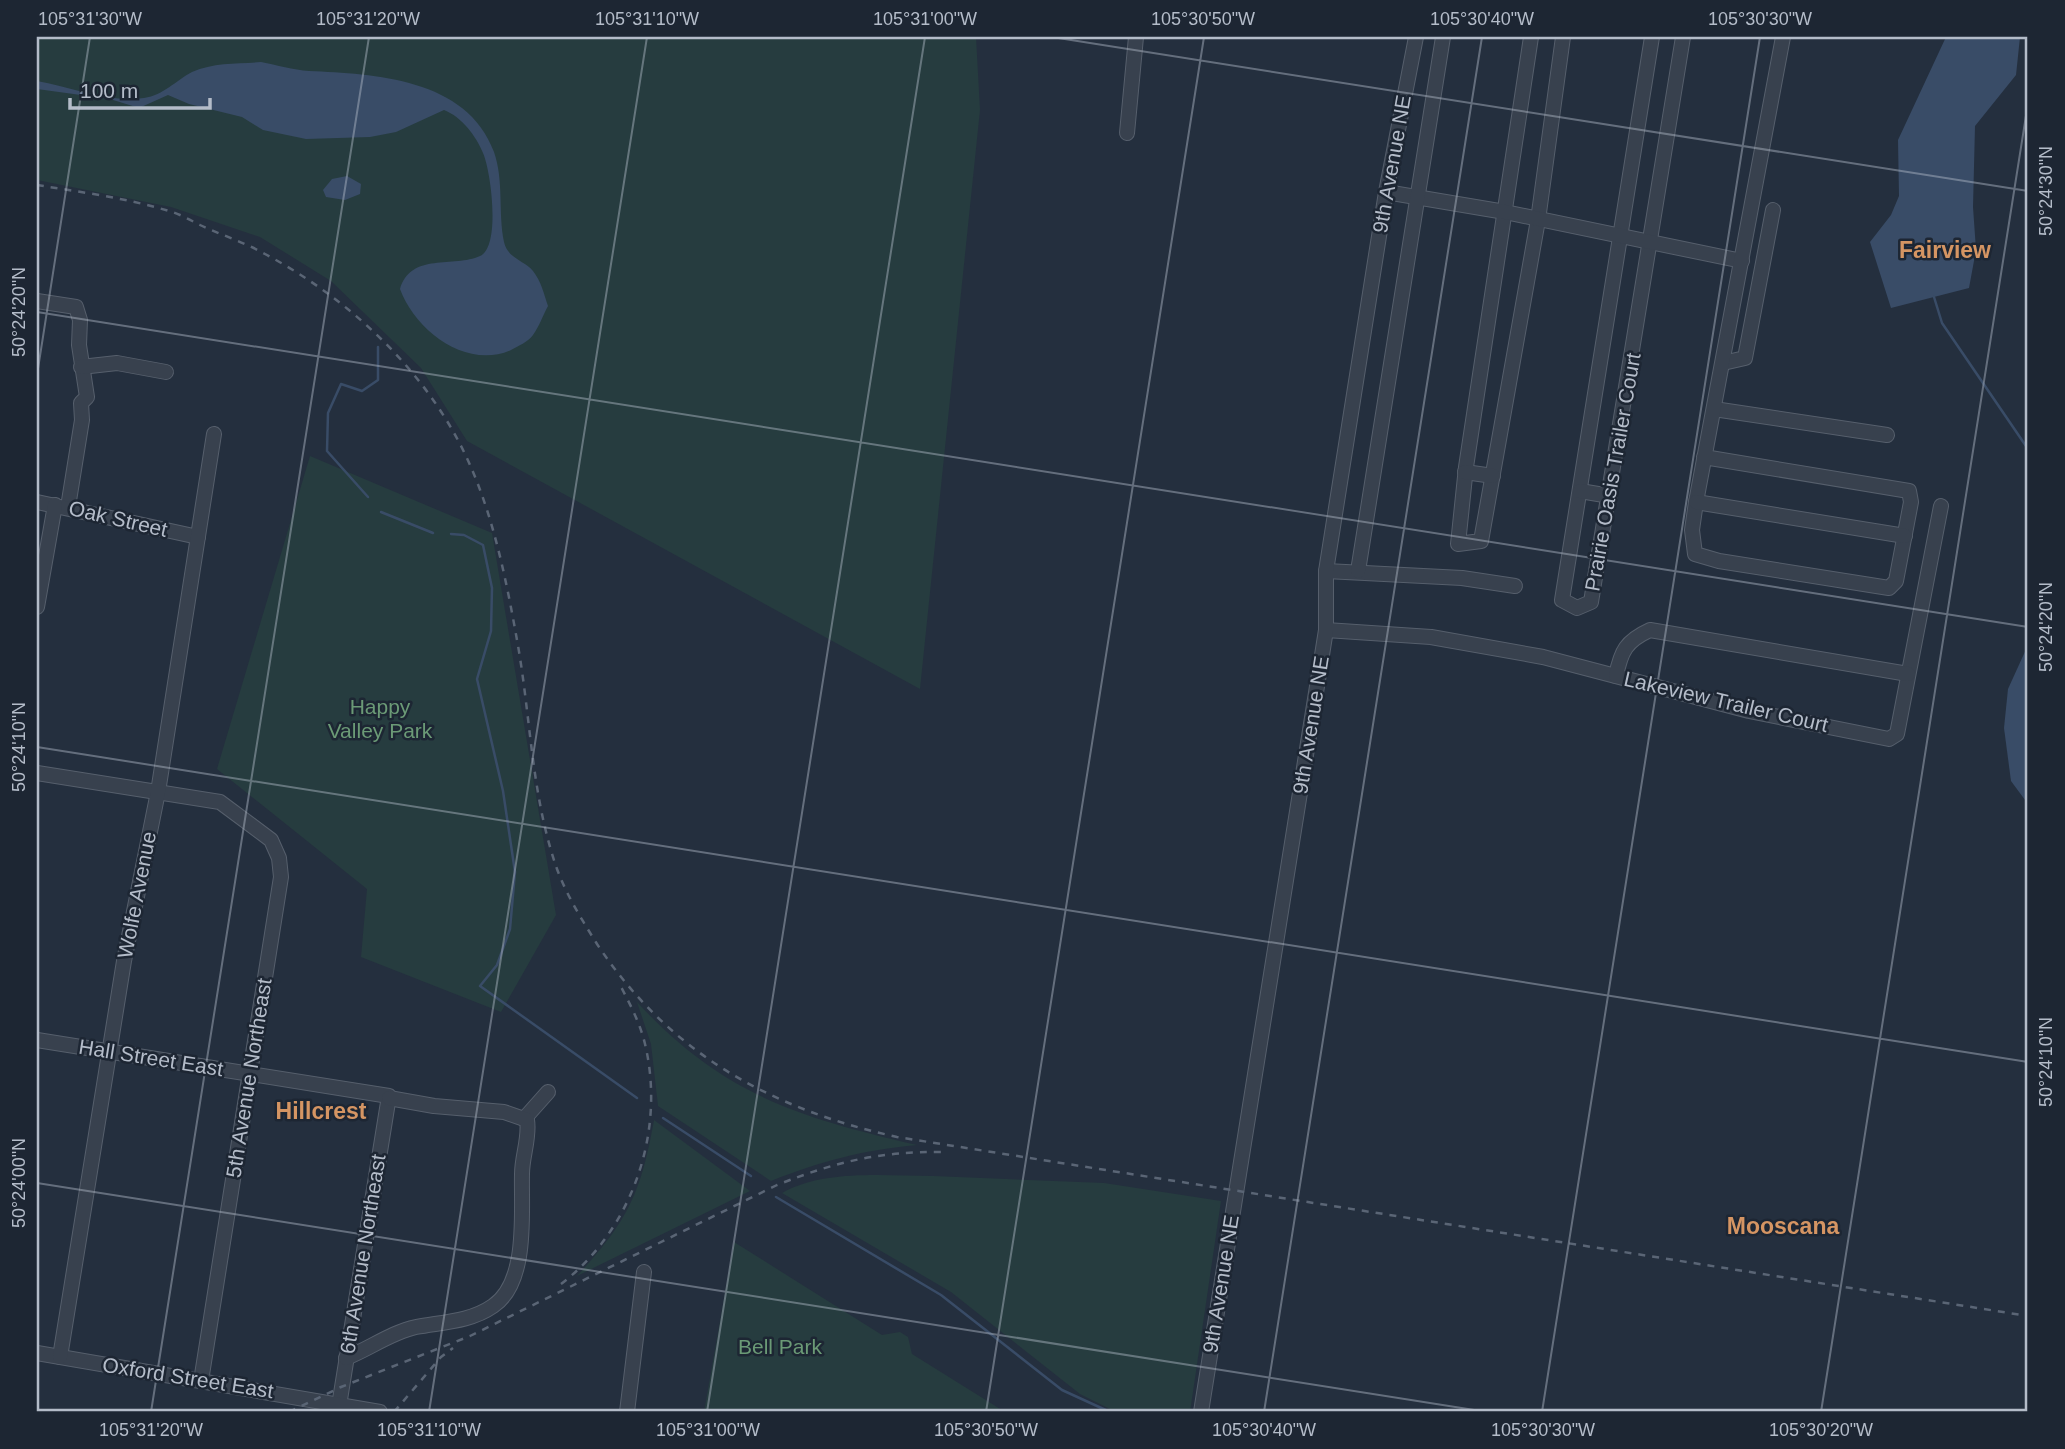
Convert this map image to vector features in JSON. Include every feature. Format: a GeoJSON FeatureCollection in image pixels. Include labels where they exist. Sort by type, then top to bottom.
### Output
{"type":"FeatureCollection","features":[{"type":"Feature","properties":{"kind":"street"},"geometry":{"type":"LineString","coordinates":[[1127,133],[1136,37]]}},
{"type":"Feature","properties":{"kind":"street","name":"9th Avenue NE"},"geometry":{"type":"LineString","coordinates":[[1201,1412],[1326,630],[1326,571],[1386,192],[1416,37]]}},
{"type":"Feature","properties":{"kind":"street"},"geometry":{"type":"LineString","coordinates":[[1358,571],[1443,37]]}},
{"type":"Feature","properties":{"kind":"street"},"geometry":{"type":"LineString","coordinates":[[1531,37],[1465,472],[1458,544],[1481,541],[1538,220],[1563,37]]}},
{"type":"Feature","properties":{"kind":"street","name":"Prairie Oasis Trailer Court"},"geometry":{"type":"LineString","coordinates":[[1652,37],[1618,236],[1562,600],[1577,608],[1591,602],[1652,242],[1683,37]]}},
{"type":"Feature","properties":{"kind":"street"},"geometry":{"type":"LineString","coordinates":[[1704,457],[1909,491],[1911,502],[1896,581],[1889,588],[1719,561],[1695,554],[1692,530],[1696,502],[1704,457],[1723,363],[1783,37]]}},
{"type":"Feature","properties":{"kind":"street"},"geometry":{"type":"LineString","coordinates":[[1386,192],[1505,212],[1742,261]]}},
{"type":"Feature","properties":{"kind":"street"},"geometry":{"type":"LineString","coordinates":[[1723,363],[1745,358],[1773,210]]}},
{"type":"Feature","properties":{"kind":"street"},"geometry":{"type":"LineString","coordinates":[[37,301],[76,307],[80,320],[82,367],[87,397],[81,403],[82,420],[37,607]]}},
{"type":"Feature","properties":{"kind":"street"},"geometry":{"type":"LineString","coordinates":[[82,367],[117,363],[166,372]]}},
{"type":"Feature","properties":{"kind":"street"},"geometry":{"type":"LineString","coordinates":[[1714,409],[1887,435]]}},
{"type":"Feature","properties":{"kind":"street","name":"Wolfe Avenue"},"geometry":{"type":"LineString","coordinates":[[60,1357],[109,1051],[158,792],[214,434]]}},
{"type":"Feature","properties":{"kind":"street"},"geometry":{"type":"LineString","coordinates":[[1465,472],[1493,477]]}},
{"type":"Feature","properties":{"kind":"street"},"geometry":{"type":"LineString","coordinates":[[1580,491],[1610,496]]}},
{"type":"Feature","properties":{"kind":"street","name":"Oak Street"},"geometry":{"type":"LineString","coordinates":[[37,502],[198,537]]}},
{"type":"Feature","properties":{"kind":"street"},"geometry":{"type":"LineString","coordinates":[[1696,502],[1905,536]]}},
{"type":"Feature","properties":{"kind":"street","name":"Lakeview Trailer Court"},"geometry":{"type":"LineString","coordinates":[[1326,630],[1431,637],[1543,657],[1749,711],[1888,739],[1897,734],[1941,506]]}},
{"type":"Feature","properties":{"kind":"street"},"geometry":{"type":"LineString","coordinates":[[1326,571],[1462,578],[1515,586]]}},
{"type":"Feature","properties":{"kind":"street"},"geometry":{"type":"LineString","coordinates":[[1616,676],[1621,650],[1631,639],[1650,630],[1908,674]]}},
{"type":"Feature","properties":{"kind":"street"},"geometry":{"type":"LineString","coordinates":[[37,772],[158,792]]}},
{"type":"Feature","properties":{"kind":"street","name":"5th Avenue Northeast"},"geometry":{"type":"LineString","coordinates":[[158,792],[220,802],[271,840],[279,858],[281,877],[201,1381]]}},
{"type":"Feature","properties":{"kind":"street","name":"Hall Street East"},"geometry":{"type":"LineString","coordinates":[[37,1040],[250,1073],[434,1107],[504,1112],[524,1119]]}},
{"type":"Feature","properties":{"kind":"street"},"geometry":{"type":"LineString","coordinates":[[346,1358],[407,1330],[471,1316],[494,1306],[504,1296],[515,1269],[523,1229],[522,1174],[528,1127],[524,1119],[548,1092]]}},
{"type":"Feature","properties":{"kind":"street","name":"6th Avenue Northeast"},"geometry":{"type":"LineString","coordinates":[[338,1409],[389,1097]]}},
{"type":"Feature","properties":{"kind":"street"},"geometry":{"type":"LineString","coordinates":[[627,1412],[644,1272]]}},
{"type":"Feature","properties":{"kind":"street","name":"Oxford Street East"},"geometry":{"type":"LineString","coordinates":[[37,1353],[319,1400],[338,1409],[380,1412]]}},
{"type":"Feature","properties":{"kind":"green space"},"geometry":{"type":"Polygon","coordinates":[[[37,37],[976,37],[980,110],[920,689],[467,441],[421,368],[331,281],[260,237],[171,207],[37,180],[37,37]]]}},
{"type":"Feature","properties":{"kind":"green space","name":"Happy Valley Park"},"geometry":{"type":"Polygon","coordinates":[[[310,456],[492,533],[556,915],[501,1012],[361,957],[367,889],[217,769],[310,456]]]}},
{"type":"Feature","properties":{"kind":"green space"},"geometry":{"type":"Polygon","coordinates":[[[637,1002],[700,1060],[765,1098],[835,1124],[917,1145],[842,1157],[771,1181],[658,1106],[651,1044],[637,1002]]]}},
{"type":"Feature","properties":{"kind":"green space"},"geometry":{"type":"Polygon","coordinates":[[[654,1120],[750,1191],[577,1276],[609,1239],[630,1205],[644,1167],[654,1120]]]}},
{"type":"Feature","properties":{"kind":"green space"},"geometry":{"type":"Polygon","coordinates":[[[933,1176],[1104,1183],[1221,1201],[1190,1412],[1116,1412],[1080,1394],[951,1292],[782,1193],[799,1185],[836,1177],[933,1176]]]}},
{"type":"Feature","properties":{"kind":"green space","name":"Bell Park"},"geometry":{"type":"Polygon","coordinates":[[[734,1242],[882,1335],[900,1332],[908,1337],[912,1354],[1005,1412],[704,1412],[734,1242]]]}},
{"type":"Feature","properties":{"kind":"water"},"geometry":{"type":"Polygon","coordinates":[[[1946,37],[2020,37],[2016,75],[1975,126],[1973,207],[1976,250],[1969,288],[1891,308],[1870,242],[1891,215],[1899,196],[1898,140],[1946,37]]]}},
{"type":"Feature","properties":{"kind":"water"},"geometry":{"type":"Polygon","coordinates":[[[261,62],[303,70],[389,78],[416,85],[441,95],[463,109],[481,127],[497,163],[502,231],[506,248],[533,271],[548,306],[531,337],[511,350],[494,355],[477,355],[460,350],[430,332],[417,319],[400,289],[413,270],[423,265],[480,256],[486,250],[490,239],[492,208],[486,162],[472,134],[451,113],[444,110],[396,132],[370,137],[306,139],[263,130],[242,117],[189,104],[168,95],[139,108],[110,99],[37,89],[37,81],[104,96],[144,98],[158,94],[200,69],[261,62]]]}},
{"type":"Feature","properties":{"kind":"water"},"geometry":{"type":"Polygon","coordinates":[[[347,176],[361,184],[360,194],[345,200],[326,197],[323,190],[332,179],[347,176]]]}},
{"type":"Feature","properties":{"kind":"water"},"geometry":{"type":"Polygon","coordinates":[[[2028,645],[2028,804],[2011,781],[2004,728],[2008,689],[2028,645]]]}},
{"type":"Feature","properties":{"kind":"waterway"},"geometry":{"type":"LineString","coordinates":[[1934,297],[1942,323],[2028,449]]}},
{"type":"Feature","properties":{"kind":"waterway"},"geometry":{"type":"LineString","coordinates":[[368,497],[327,451],[328,413],[341,384],[362,391],[378,380],[378,347]]}},
{"type":"Feature","properties":{"kind":"waterway"},"geometry":{"type":"LineString","coordinates":[[381,512],[433,533]]}},
{"type":"Feature","properties":{"kind":"waterway"},"geometry":{"type":"LineString","coordinates":[[451,534],[464,535],[483,545],[492,588],[491,631],[477,679],[503,791],[515,872],[510,929],[497,965],[480,986],[637,1098]]}},
{"type":"Feature","properties":{"kind":"waterway"},"geometry":{"type":"LineString","coordinates":[[663,1118],[751,1176]]}},
{"type":"Feature","properties":{"kind":"waterway"},"geometry":{"type":"LineString","coordinates":[[776,1197],[941,1295],[1062,1390],[1110,1412]]}},
{"type":"Feature","properties":{"kind":"railway"},"geometry":{"type":"LineString","coordinates":[[37,185],[153,206],[181,215],[257,250],[323,290],[350,311],[401,359],[423,386],[443,414],[471,467],[496,539],[522,669],[542,813],[561,879],[597,944],[626,983],[657,1017],[691,1046],[727,1071],[766,1093],[807,1110],[897,1137],[2028,1316]]}},
{"type":"Feature","properties":{"kind":"railway"},"geometry":{"type":"LineString","coordinates":[[561,1284],[586,1262],[607,1236],[638,1177],[646,1144],[651,1111],[645,1044],[638,1021],[620,985]]}},
{"type":"Feature","properties":{"kind":"railway"},"geometry":{"type":"LineString","coordinates":[[289,1412],[341,1387],[470,1336],[777,1185],[838,1164],[878,1156],[943,1152]]}},
{"type":"Feature","properties":{"kind":"railway"},"geometry":{"type":"LineString","coordinates":[[394,1412],[441,1357],[453,1348]]}},
{"type":"Feature","properties":{"kind":"district","name":"Fairview"},"geometry":{"type":"Point","coordinates":[1945,250]}},
{"type":"Feature","properties":{"kind":"district","name":"Hillcrest"},"geometry":{"type":"Point","coordinates":[321,1111]}},
{"type":"Feature","properties":{"kind":"district","name":"Mooscana"},"geometry":{"type":"Point","coordinates":[1783,1226]}}]}
